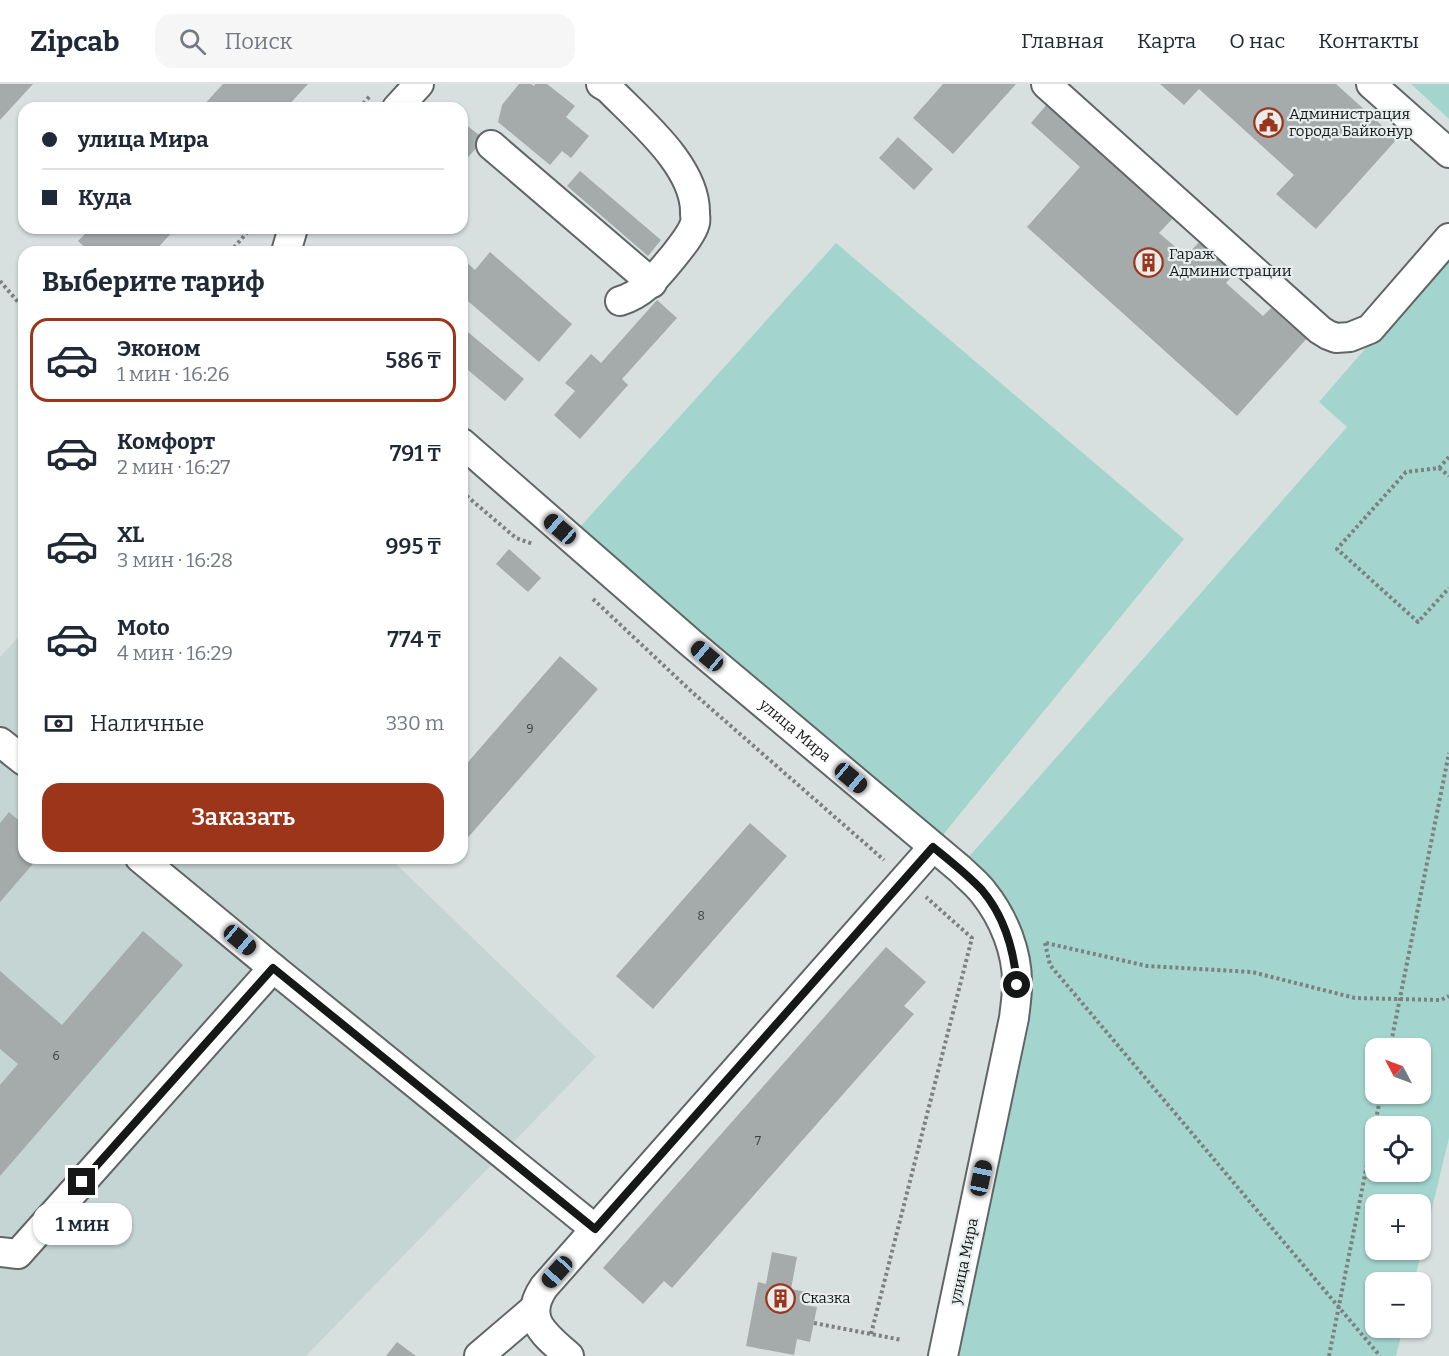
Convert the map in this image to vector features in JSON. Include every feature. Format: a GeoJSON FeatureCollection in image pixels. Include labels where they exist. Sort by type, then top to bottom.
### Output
{"type":"FeatureCollection","features":[{"type":"Feature","properties":{"kind":"street"},"geometry":{"type":"LineString","coordinates":[[402,102],[419,84]]}},
{"type":"Feature","properties":{"kind":"street"},"geometry":{"type":"LineString","coordinates":[[601,84],[608,88],[668,149],[687,178],[695,201],[695,223],[683,245],[652,283],[630,298],[620,301]]}},
{"type":"Feature","properties":{"kind":"street"},"geometry":{"type":"LineString","coordinates":[[1046,84],[1328,335],[1336,338],[1350,337],[1370,328],[1449,238]]}},
{"type":"Feature","properties":{"kind":"street"},"geometry":{"type":"LineString","coordinates":[[1371,84],[1449,153]]}},
{"type":"Feature","properties":{"kind":"street"},"geometry":{"type":"LineString","coordinates":[[491,145],[652,283]]}},
{"type":"Feature","properties":{"kind":"street","name":"улица Мира"},"geometry":{"type":"LineString","coordinates":[[468,448],[691,643],[933,847],[982,890],[997,911],[1008,935],[1015,959],[1017,985],[1014,1018],[943,1356]]}},
{"type":"Feature","properties":{"kind":"street"},"geometry":{"type":"LineString","coordinates":[[0,742],[18,756]]}},
{"type":"Feature","properties":{"kind":"street"},"geometry":{"type":"LineString","coordinates":[[569,1356],[543,1333],[536,1321],[534,1309],[537,1297],[544,1287],[933,847]]}},
{"type":"Feature","properties":{"kind":"street"},"geometry":{"type":"LineString","coordinates":[[147,864],[595,1229]]}},
{"type":"Feature","properties":{"kind":"street"},"geometry":{"type":"LineString","coordinates":[[0,1252],[18,1254],[273,968]]}},
{"type":"Feature","properties":{"kind":"street"},"geometry":{"type":"LineString","coordinates":[[478,1356],[534,1309]]}},
{"type":"Feature","properties":{"kind":"path"},"geometry":{"type":"LineString","coordinates":[[235,246],[246,234]]}},
{"type":"Feature","properties":{"kind":"path"},"geometry":{"type":"LineString","coordinates":[[0,281],[18,302]]}},
{"type":"Feature","properties":{"kind":"path"},"geometry":{"type":"LineString","coordinates":[[1448,591],[1418,622],[1337,549],[1406,472],[1439,468],[1449,457]]}},
{"type":"Feature","properties":{"kind":"path"},"geometry":{"type":"LineString","coordinates":[[1439,468],[1449,476]]}},
{"type":"Feature","properties":{"kind":"path"},"geometry":{"type":"LineString","coordinates":[[468,497],[516,538]]}},
{"type":"Feature","properties":{"kind":"path"},"geometry":{"type":"LineString","coordinates":[[1392,1038],[1449,753]]}},
{"type":"Feature","properties":{"kind":"path"},"geometry":{"type":"LineString","coordinates":[[1008,935],[1147,966],[1252,972],[1355,999],[1441,1000],[1449,996]]}},
{"type":"Feature","properties":{"kind":"path"},"geometry":{"type":"LineString","coordinates":[[1045,943],[1050,965],[1380,1356]]}},
{"type":"Feature","properties":{"kind":"path"},"geometry":{"type":"LineString","coordinates":[[1329,1356],[1379,1104]]}},
{"type":"Feature","properties":{"kind":"path"},"geometry":{"type":"LineString","coordinates":[[814,1323],[902,1340]]}},
{"type":"Feature","properties":{"kind":"shaded area"},"geometry":{"type":"Polygon","coordinates":[[[1411,84],[1449,84],[1449,119],[1411,84]]]}},
{"type":"Feature","properties":{"kind":"shaded area"},"geometry":{"type":"Polygon","coordinates":[[[836,243],[1184,539],[933,847],[571,537],[836,243]]]}},
{"type":"Feature","properties":{"kind":"shaded area"},"geometry":{"type":"Polygon","coordinates":[[[1449,252],[1449,1138],[1431,1212],[1431,1194],[1365,1194],[1365,1260],[1419,1260],[1416,1272],[1365,1272],[1365,1338],[1400,1338],[1396,1356],[959,1356],[1029,1024],[1031,994],[1028,962],[966,860],[1347,427],[1319,402],[1449,252]]]}},
{"type":"Feature","properties":{"kind":"shaded area"},"geometry":{"type":"Polygon","coordinates":[[[18,638],[18,864],[396,864],[596,1057],[306,1356],[0,1356],[0,657],[18,638]]]}},
{"type":"Feature","properties":{"kind":"building"},"geometry":{"type":"Polygon","coordinates":[[[0,84],[33,84],[0,120],[0,84]]]}},
{"type":"Feature","properties":{"kind":"building"},"geometry":{"type":"Polygon","coordinates":[[[223,84],[308,84],[292,102],[206,102],[223,84]]]}},
{"type":"Feature","properties":{"kind":"building"},"geometry":{"type":"Polygon","coordinates":[[[519,84],[534,86],[535,84],[547,84],[575,106],[566,117],[589,136],[571,158],[562,151],[550,165],[498,122],[502,105],[519,84]]]}},
{"type":"Feature","properties":{"kind":"building"},"geometry":{"type":"Polygon","coordinates":[[[943,84],[1016,84],[953,154],[913,118],[943,84]]]}},
{"type":"Feature","properties":{"kind":"building"},"geometry":{"type":"Polygon","coordinates":[[[1160,84],[1336,84],[1397,139],[1316,229],[1276,194],[1294,175],[1199,89],[1184,105],[1160,84]]]}},
{"type":"Feature","properties":{"kind":"building","name":"Гараж Администрации"},"geometry":{"type":"Polygon","coordinates":[[[1048,103],[1174,217],[1159,233],[1186,256],[1202,239],[1237,270],[1226,283],[1263,316],[1274,305],[1309,336],[1237,416],[1027,227],[1080,167],[1031,123],[1048,103]]]}},
{"type":"Feature","properties":{"kind":"building"},"geometry":{"type":"Polygon","coordinates":[[[468,126],[484,139],[468,157],[468,126]]]}},
{"type":"Feature","properties":{"kind":"building"},"geometry":{"type":"Polygon","coordinates":[[[898,137],[933,169],[914,190],[879,158],[898,137]]]}},
{"type":"Feature","properties":{"kind":"building"},"geometry":{"type":"Polygon","coordinates":[[[580,171],[661,240],[648,256],[567,186],[580,171]]]}},
{"type":"Feature","properties":{"kind":"building"},"geometry":{"type":"Polygon","coordinates":[[[85,234],[170,234],[160,246],[83,246],[78,241],[85,234]]]}},
{"type":"Feature","properties":{"kind":"building"},"geometry":{"type":"Polygon","coordinates":[[[490,252],[572,324],[539,362],[468,301],[468,264],[475,270],[490,252]]]}},
{"type":"Feature","properties":{"kind":"building"},"geometry":{"type":"Polygon","coordinates":[[[657,300],[677,318],[622,379],[628,385],[580,439],[554,415],[575,391],[565,383],[591,354],[601,363],[657,300]]]}},
{"type":"Feature","properties":{"kind":"building"},"geometry":{"type":"Polygon","coordinates":[[[468,332],[524,379],[505,401],[468,370],[468,332]]]}},
{"type":"Feature","properties":{"kind":"building"},"geometry":{"type":"Polygon","coordinates":[[[509,549],[541,578],[528,592],[496,564],[509,549]]]}},
{"type":"Feature","properties":{"kind":"building"},"geometry":{"type":"Polygon","coordinates":[[[560,656],[598,689],[468,837],[468,762],[560,656]]]}},
{"type":"Feature","properties":{"kind":"building"},"geometry":{"type":"Polygon","coordinates":[[[9,812],[18,820],[18,864],[33,864],[0,902],[0,823],[9,812]]]}},
{"type":"Feature","properties":{"kind":"building"},"geometry":{"type":"Polygon","coordinates":[[[750,823],[787,856],[653,1009],[616,976],[750,823]]]}},
{"type":"Feature","properties":{"kind":"building"},"geometry":{"type":"Polygon","coordinates":[[[143,931],[183,965],[0,1176],[0,1085],[18,1064],[0,1049],[0,971],[62,1025],[143,931]]]}},
{"type":"Feature","properties":{"kind":"building"},"geometry":{"type":"Polygon","coordinates":[[[886,947],[926,982],[904,1006],[914,1014],[672,1288],[664,1281],[643,1304],[603,1268],[886,947]]]}},
{"type":"Feature","properties":{"kind":"building","name":"Сказка"},"geometry":{"type":"Polygon","coordinates":[[[772,1252],[797,1257],[791,1289],[806,1292],[804,1305],[817,1307],[810,1342],[797,1339],[794,1355],[746,1346],[758,1282],[766,1284],[772,1252]]]}},
{"type":"Feature","properties":{"kind":"building"},"geometry":{"type":"Polygon","coordinates":[[[397,1342],[416,1356],[386,1356],[397,1342]]]}},
{"type":"Feature","properties":{"kind":"place","name":"Администрация города Байконур"},"geometry":{"type":"Point","coordinates":[1268,123]}},
{"type":"Feature","properties":{"kind":"place","name":"Гараж Администрации"},"geometry":{"type":"Point","coordinates":[1148,263]}},
{"type":"Feature","properties":{"kind":"place","name":"Сказка"},"geometry":{"type":"Point","coordinates":[780,1298]}},
{"type":"Feature","properties":{"kind":"route"},"geometry":{"type":"LineString","coordinates":[[82,1182],[273,968],[595,1229],[933,847],[982,890],[997,911],[1008,935],[1015,959],[1017,985]]}}]}
